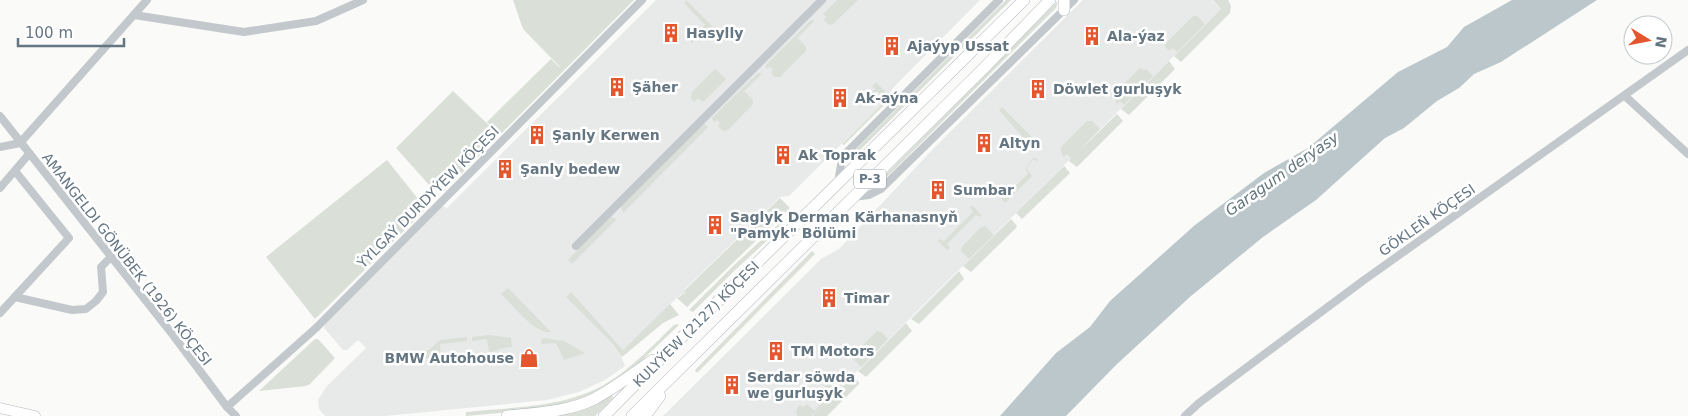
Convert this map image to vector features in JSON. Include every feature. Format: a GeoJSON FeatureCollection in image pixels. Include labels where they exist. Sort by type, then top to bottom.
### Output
{"type":"FeatureCollection","features":[{"type":"Feature","properties":{"kind":"highway","name":"KULYÝEW (2127) KÖÇESI"},"geometry":{"type":"LineString","coordinates":[[604,416],[1024,0]]}},
{"type":"Feature","properties":{"kind":"highway","name":"KULYÝEW (2127) KÖÇESI"},"geometry":{"type":"LineString","coordinates":[[632,416],[984,68],[1050,0]]}},
{"type":"Feature","properties":{"kind":"highway"},"geometry":{"type":"LineString","coordinates":[[507,416],[556,410],[592,399],[617,385],[680,340]]}},
{"type":"Feature","properties":{"kind":"highway"},"geometry":{"type":"LineString","coordinates":[[645,416],[691,358]]}},
{"type":"Feature","properties":{"kind":"main road"},"geometry":{"type":"LineString","coordinates":[[0,408],[34,416]]}},
{"type":"Feature","properties":{"kind":"street"},"geometry":{"type":"LineString","coordinates":[[0,147],[20,143],[147,0]]}},
{"type":"Feature","properties":{"kind":"street"},"geometry":{"type":"LineString","coordinates":[[134,16],[244,32],[316,21],[363,0]]}},
{"type":"Feature","properties":{"kind":"street","name":"ÝYLGAÝ DURDYÝEW KÖÇESI"},"geometry":{"type":"LineString","coordinates":[[232,413],[642,0]]}},
{"type":"Feature","properties":{"kind":"street"},"geometry":{"type":"LineString","coordinates":[[576,246],[822,0]]}},
{"type":"Feature","properties":{"kind":"street"},"geometry":{"type":"LineString","coordinates":[[838,183],[841,165],[846,153],[999,0]]}},
{"type":"Feature","properties":{"kind":"street"},"geometry":{"type":"LineString","coordinates":[[851,198],[881,189],[1064,5],[1074,0]]}},
{"type":"Feature","properties":{"kind":"street","name":"GÖKLEŇ KÖÇESI"},"geometry":{"type":"LineString","coordinates":[[1185,416],[1206,398],[1356,286],[1688,50]]}},
{"type":"Feature","properties":{"kind":"street"},"geometry":{"type":"LineString","coordinates":[[1625,96],[1688,154]]}},
{"type":"Feature","properties":{"kind":"street","name":"AMANGELDI GÖNÜBEK (1926) KÖÇESI"},"geometry":{"type":"LineString","coordinates":[[0,116],[232,413]]}},
{"type":"Feature","properties":{"kind":"street"},"geometry":{"type":"LineString","coordinates":[[0,188],[29,154]]}},
{"type":"Feature","properties":{"kind":"street"},"geometry":{"type":"LineString","coordinates":[[0,313],[69,238],[15,171]]}},
{"type":"Feature","properties":{"kind":"street"},"geometry":{"type":"LineString","coordinates":[[15,297],[72,310],[86,309],[101,296],[103,288],[101,267],[111,257]]}},
{"type":"Feature","properties":{"kind":"shaded area"},"geometry":{"type":"Polygon","coordinates":[[[513,0],[634,0],[444,191],[431,187],[396,148],[453,91],[495,131],[487,122],[551,59],[560,67],[523,29],[513,0]]]}},
{"type":"Feature","properties":{"kind":"shaded area"},"geometry":{"type":"Polygon","coordinates":[[[656,0],[980,0],[893,88],[885,101],[789,196],[780,197],[684,290],[685,292],[682,295],[623,350],[614,340],[610,342],[621,356],[625,366],[605,380],[579,392],[547,400],[385,416],[325,416],[319,409],[318,400],[326,387],[366,348],[358,340],[347,350],[343,350],[324,328],[326,322],[442,206],[447,208],[656,0]]]}},
{"type":"Feature","properties":{"kind":"shaded area"},"geometry":{"type":"Polygon","coordinates":[[[686,0],[725,39],[723,42],[708,27],[692,43],[690,40],[705,25],[684,3],[686,0]]]}},
{"type":"Feature","properties":{"kind":"shaded area"},"geometry":{"type":"Polygon","coordinates":[[[837,0],[858,0],[830,25],[823,20],[826,17],[823,14],[837,0]]]}},
{"type":"Feature","properties":{"kind":"shaded area"},"geometry":{"type":"Polygon","coordinates":[[[1006,0],[1011,0],[850,160],[851,154],[1006,0]]]}},
{"type":"Feature","properties":{"kind":"shaded area"},"geometry":{"type":"Polygon","coordinates":[[[1083,0],[1212,0],[1221,9],[812,416],[663,416],[821,259],[839,249],[933,149],[1083,0]]]}},
{"type":"Feature","properties":{"kind":"shaded area"},"geometry":{"type":"Polygon","coordinates":[[[1213,0],[1228,0],[1231,6],[1230,13],[1181,62],[1174,56],[1221,9],[1213,0]]]}},
{"type":"Feature","properties":{"kind":"shaded area"},"geometry":{"type":"Polygon","coordinates":[[[1058,1],[1056,8],[888,176],[879,181],[1058,1]]]}},
{"type":"Feature","properties":{"kind":"shaded area"},"geometry":{"type":"Polygon","coordinates":[[[1193,16],[1197,16],[1205,24],[1177,52],[1173,48],[1169,51],[1165,44],[1193,16]]]}},
{"type":"Feature","properties":{"kind":"shaded area"},"geometry":{"type":"Polygon","coordinates":[[[811,20],[814,21],[777,59],[798,38],[806,47],[806,51],[780,77],[775,77],[771,73],[773,70],[770,66],[766,69],[766,65],[811,20]]]}},
{"type":"Feature","properties":{"kind":"shaded area"},"geometry":{"type":"Polygon","coordinates":[[[1169,61],[1175,69],[1129,115],[1121,109],[1169,61]]]}},
{"type":"Feature","properties":{"kind":"shaded area"},"geometry":{"type":"Polygon","coordinates":[[[1140,68],[1146,69],[1153,76],[1124,105],[1120,101],[1117,104],[1114,97],[1115,93],[1140,68]]]}},
{"type":"Feature","properties":{"kind":"shaded area"},"geometry":{"type":"Polygon","coordinates":[[[715,69],[726,79],[703,102],[698,98],[694,102],[691,98],[692,92],[715,69]]]}},
{"type":"Feature","properties":{"kind":"shaded area"},"geometry":{"type":"Polygon","coordinates":[[[758,73],[762,74],[744,91],[753,100],[753,104],[728,130],[723,131],[718,126],[720,123],[717,120],[714,122],[712,118],[758,73]]]}},
{"type":"Feature","properties":{"kind":"shaded area"},"geometry":{"type":"Polygon","coordinates":[[[876,82],[891,98],[844,145],[842,144],[886,100],[877,91],[864,104],[862,102],[875,89],[872,86],[876,82]]]}},
{"type":"Feature","properties":{"kind":"shaded area"},"geometry":{"type":"Polygon","coordinates":[[[1002,107],[1041,146],[1035,151],[999,110],[1002,107]]]}},
{"type":"Feature","properties":{"kind":"shaded area"},"geometry":{"type":"Polygon","coordinates":[[[1117,114],[1123,121],[1077,167],[1069,161],[1071,158],[1067,154],[1063,156],[1062,146],[1087,121],[1092,121],[1100,129],[1079,151],[1117,114]]]}},
{"type":"Feature","properties":{"kind":"shaded area"},"geometry":{"type":"Polygon","coordinates":[[[705,124],[708,127],[623,213],[621,206],[705,124]]]}},
{"type":"Feature","properties":{"kind":"shaded area"},"geometry":{"type":"Polygon","coordinates":[[[1033,158],[1036,158],[1039,162],[1033,159],[1026,168],[1032,176],[1005,203],[998,192],[1007,185],[1014,187],[1028,174],[1025,168],[1033,158]]]}},
{"type":"Feature","properties":{"kind":"shaded area"},"geometry":{"type":"Polygon","coordinates":[[[387,160],[426,209],[315,319],[266,257],[387,160]]]}},
{"type":"Feature","properties":{"kind":"shaded area"},"geometry":{"type":"Polygon","coordinates":[[[1064,166],[1070,173],[1022,219],[1016,213],[1064,166]]]}},
{"type":"Feature","properties":{"kind":"shaded area"},"geometry":{"type":"Polygon","coordinates":[[[780,198],[790,208],[687,307],[677,298],[685,293],[684,291],[780,198]]]}},
{"type":"Feature","properties":{"kind":"shaded area"},"geometry":{"type":"Polygon","coordinates":[[[970,206],[973,206],[981,217],[976,215],[947,244],[950,248],[947,250],[938,239],[944,241],[973,212],[970,206]]]}},
{"type":"Feature","properties":{"kind":"shaded area"},"geometry":{"type":"Polygon","coordinates":[[[610,217],[617,219],[572,264],[568,260],[610,217]]]}},
{"type":"Feature","properties":{"kind":"shaded area"},"geometry":{"type":"Polygon","coordinates":[[[1011,219],[1017,226],[1016,228],[971,272],[963,266],[1011,219]]]}},
{"type":"Feature","properties":{"kind":"shaded area"},"geometry":{"type":"Polygon","coordinates":[[[782,221],[785,224],[693,312],[689,310],[731,268],[782,221]]]}},
{"type":"Feature","properties":{"kind":"shaded area"},"geometry":{"type":"Polygon","coordinates":[[[985,226],[994,235],[969,259],[961,251],[961,248],[979,229],[985,226]]]}},
{"type":"Feature","properties":{"kind":"shaded area"},"geometry":{"type":"Polygon","coordinates":[[[812,251],[815,254],[697,373],[695,370],[812,251]]]}},
{"type":"Feature","properties":{"kind":"shaded area"},"geometry":{"type":"Polygon","coordinates":[[[959,271],[964,279],[919,324],[911,319],[959,271]]]}},
{"type":"Feature","properties":{"kind":"shaded area"},"geometry":{"type":"Polygon","coordinates":[[[508,288],[551,332],[538,329],[518,312],[501,294],[508,288]]]}},
{"type":"Feature","properties":{"kind":"shaded area"},"geometry":{"type":"Polygon","coordinates":[[[571,292],[623,350],[670,304],[679,315],[663,323],[622,357],[610,341],[566,297],[571,292]]]}},
{"type":"Feature","properties":{"kind":"shaded area"},"geometry":{"type":"Polygon","coordinates":[[[906,323],[912,331],[866,377],[858,371],[906,323]]]}},
{"type":"Feature","properties":{"kind":"shaded area"},"geometry":{"type":"Polygon","coordinates":[[[677,324],[679,325],[638,364],[597,393],[569,403],[531,410],[466,416],[466,412],[556,402],[591,391],[607,383],[625,370],[677,324]]]}},
{"type":"Feature","properties":{"kind":"shaded area"},"geometry":{"type":"Polygon","coordinates":[[[877,331],[881,332],[888,339],[861,367],[851,357],[877,331]]]}},
{"type":"Feature","properties":{"kind":"shaded area"},"geometry":{"type":"Polygon","coordinates":[[[489,335],[511,338],[512,347],[489,352],[487,339],[472,341],[472,337],[489,335]]]}},
{"type":"Feature","properties":{"kind":"shaded area"},"geometry":{"type":"Polygon","coordinates":[[[467,337],[467,341],[440,344],[441,358],[416,359],[417,352],[429,350],[440,340],[467,337]]]}},
{"type":"Feature","properties":{"kind":"shaded area"},"geometry":{"type":"Polygon","coordinates":[[[542,338],[564,341],[585,353],[564,360],[556,343],[541,344],[542,338]]]}},
{"type":"Feature","properties":{"kind":"shaded area"},"geometry":{"type":"Polygon","coordinates":[[[315,339],[318,339],[335,358],[310,384],[259,391],[315,339]]]}},
{"type":"Feature","properties":{"kind":"shaded area"},"geometry":{"type":"Polygon","coordinates":[[[853,376],[859,384],[827,416],[812,416],[828,400],[811,416],[798,416],[796,414],[797,408],[800,405],[803,407],[807,404],[814,411],[830,395],[825,390],[816,396],[828,383],[837,392],[853,376]]]}},
{"type":"Feature","properties":{"kind":"shaded area"},"geometry":{"type":"Polygon","coordinates":[[[612,395],[612,399],[595,416],[544,416],[612,395]]]}},
{"type":"Feature","properties":{"kind":"water","name":"Garagum derýasy"},"geometry":{"type":"Polygon","coordinates":[[[1512,0],[1597,0],[1501,62],[1474,74],[1459,88],[1437,101],[1404,128],[1385,138],[1316,200],[1263,237],[1191,296],[1116,365],[1066,416],[1000,416],[1056,353],[1090,327],[1110,301],[1195,225],[1264,173],[1308,148],[1398,72],[1447,47],[1464,27],[1512,0]]]}},
{"type":"Feature","properties":{"kind":"place","name":"Hasylly"},"geometry":{"type":"Point","coordinates":[671,33]}},
{"type":"Feature","properties":{"kind":"place","name":"Ala-ýaz"},"geometry":{"type":"Point","coordinates":[1092,36]}},
{"type":"Feature","properties":{"kind":"place","name":"Ajaýyp Ussat"},"geometry":{"type":"Point","coordinates":[892,46]}},
{"type":"Feature","properties":{"kind":"place","name":"Şäher"},"geometry":{"type":"Point","coordinates":[617,87]}},
{"type":"Feature","properties":{"kind":"place","name":"Döwlet gurluşyk"},"geometry":{"type":"Point","coordinates":[1038,89]}},
{"type":"Feature","properties":{"kind":"place","name":"Ak-aýna"},"geometry":{"type":"Point","coordinates":[840,98]}},
{"type":"Feature","properties":{"kind":"place","name":"Şanly Kerwen"},"geometry":{"type":"Point","coordinates":[537,135]}},
{"type":"Feature","properties":{"kind":"place","name":"Altyn"},"geometry":{"type":"Point","coordinates":[984,143]}},
{"type":"Feature","properties":{"kind":"place","name":"Ak Toprak"},"geometry":{"type":"Point","coordinates":[783,155]}},
{"type":"Feature","properties":{"kind":"place","name":"Şanly bedew"},"geometry":{"type":"Point","coordinates":[505,169]}},
{"type":"Feature","properties":{"kind":"place","name":"Sumbar"},"geometry":{"type":"Point","coordinates":[938,190]}},
{"type":"Feature","properties":{"kind":"place","name":"Saglyk Derman Kärhanasnyň \"Pamyk\" Bölümi"},"geometry":{"type":"Point","coordinates":[715,225]}},
{"type":"Feature","properties":{"kind":"place","name":"Timar"},"geometry":{"type":"Point","coordinates":[829,298]}},
{"type":"Feature","properties":{"kind":"place","name":"TM Motors"},"geometry":{"type":"Point","coordinates":[776,351]}},
{"type":"Feature","properties":{"kind":"place","name":"BMW Autohouse"},"geometry":{"type":"Point","coordinates":[529,358]}},
{"type":"Feature","properties":{"kind":"place","name":"Serdar söwda we gurluşyk"},"geometry":{"type":"Point","coordinates":[732,385]}}]}
